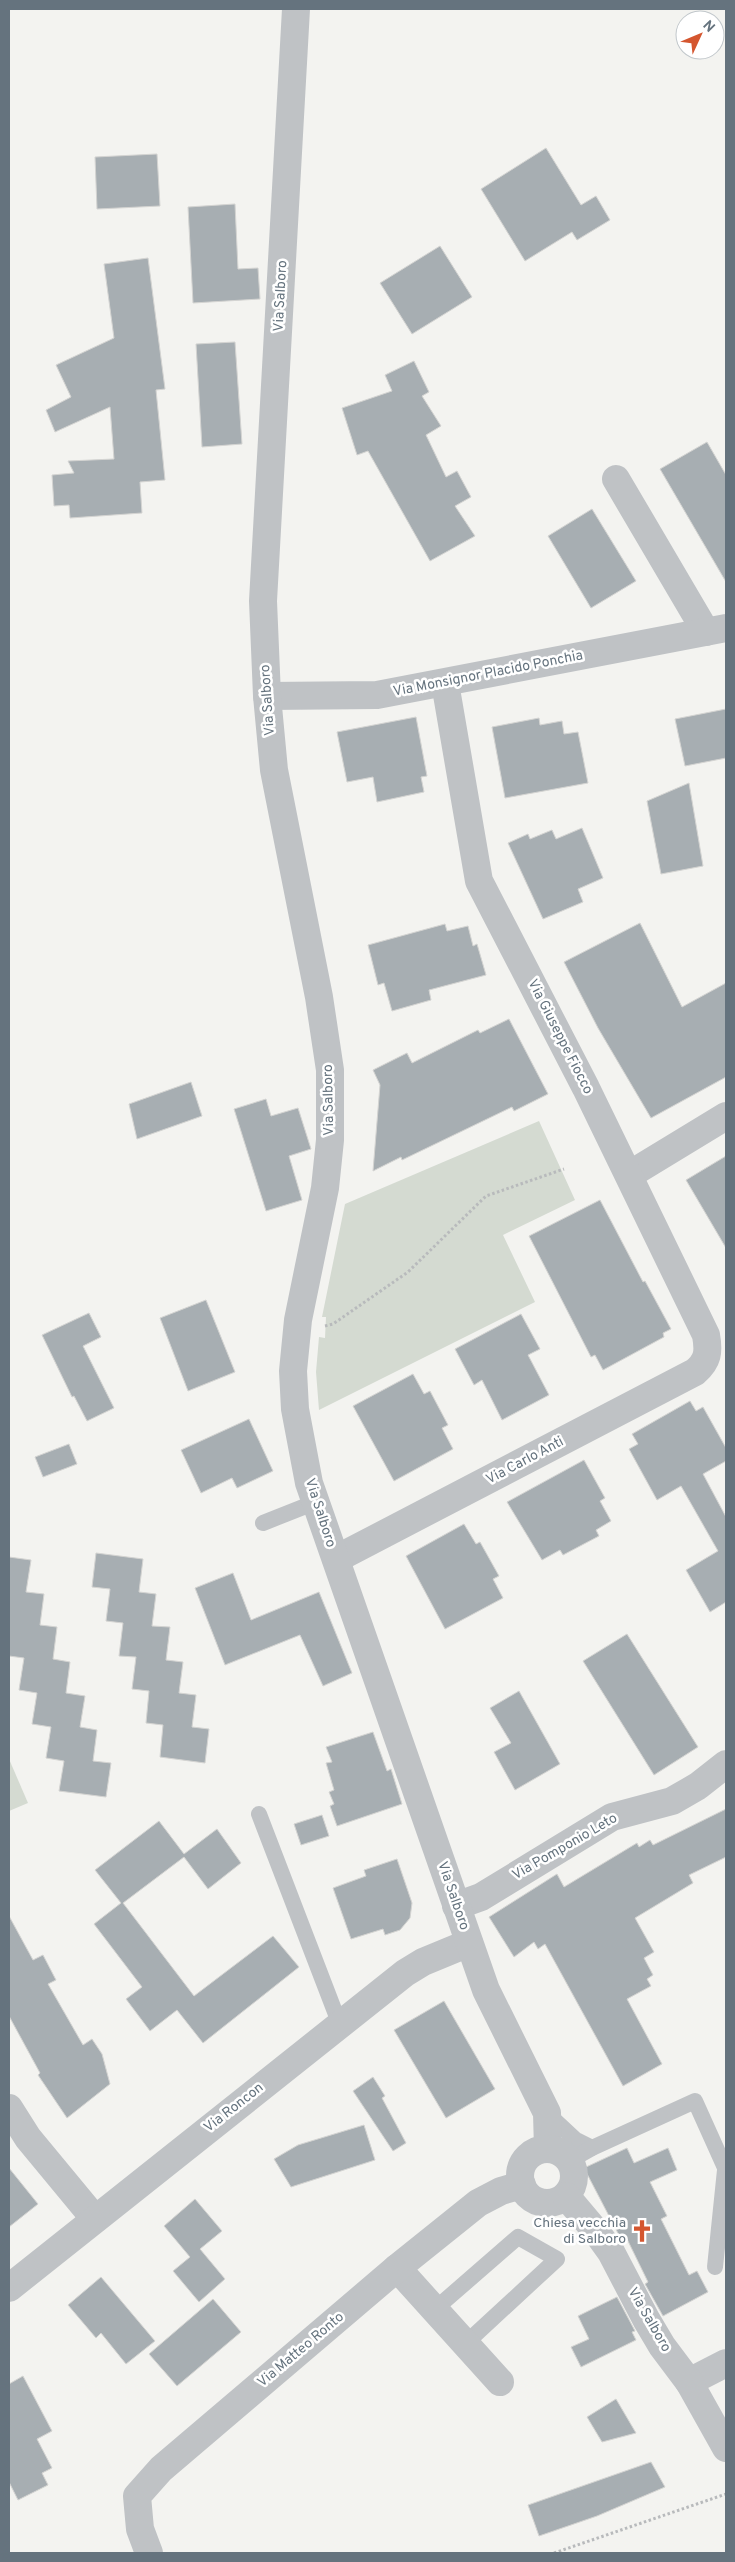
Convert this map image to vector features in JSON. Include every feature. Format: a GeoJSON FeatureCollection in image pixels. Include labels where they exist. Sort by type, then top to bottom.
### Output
{"type":"FeatureCollection","features":[{"type":"Feature","properties":{"kind":"street","name":"Via Salboro"},"geometry":{"type":"LineString","coordinates":[[296,9],[263,601],[267,696],[274,770],[319,997],[330,1070],[330,1140],[326,1188],[297,1328],[293,1371],[295,1409],[309,1483],[486,1990],[547,2113],[570,2152],[574,2176],[571,2190],[566,2196],[598,2234],[662,2346],[689,2382],[726,2448]]}},
{"type":"Feature","properties":{"kind":"street","name":"Via Monsignor Placido Ponchia"},"geometry":{"type":"LineString","coordinates":[[267,696],[377,695],[716,630],[616,479]]}},
{"type":"Feature","properties":{"kind":"street","name":"Via Giuseppe Fiocco"},"geometry":{"type":"LineString","coordinates":[[445,683],[479,881],[629,1175],[706,1335],[717,1363]]}},
{"type":"Feature","properties":{"kind":"street"},"geometry":{"type":"LineString","coordinates":[[629,1175],[726,1116]]}},
{"type":"Feature","properties":{"kind":"street","name":"Via Carlo Anti"},"geometry":{"type":"LineString","coordinates":[[336,1559],[695,1372],[704,1364],[717,1363]]}},
{"type":"Feature","properties":{"kind":"street","name":"Via Pomponio Leto"},"geometry":{"type":"LineString","coordinates":[[456,1906],[481,1897],[612,1816],[672,1801],[698,1786],[726,1764]]}},
{"type":"Feature","properties":{"kind":"street","name":"Via Roncon"},"geometry":{"type":"LineString","coordinates":[[9,2288],[340,2025],[423,1962],[469,1943]]}},
{"type":"Feature","properties":{"kind":"street"},"geometry":{"type":"LineString","coordinates":[[9,2108],[28,2138],[95,2219]]}},
{"type":"Feature","properties":{"kind":"street"},"geometry":{"type":"LineString","coordinates":[[566,2196],[558,2200],[541,2202],[533,2199],[522,2185],[520,2177],[525,2160],[532,2154],[570,2152]]}},
{"type":"Feature","properties":{"kind":"street","name":"Via Matteo Ronto"},"geometry":{"type":"LineString","coordinates":[[149,2553],[140,2528],[137,2496],[162,2469],[397,2268],[478,2203],[501,2191],[522,2185]]}},
{"type":"Feature","properties":{"kind":"street"},"geometry":{"type":"LineString","coordinates":[[397,2268],[500,2382]]}},
{"type":"Feature","properties":{"kind":"street"},"geometry":{"type":"LineString","coordinates":[[689,2382],[726,2363]]}},
{"type":"Feature","properties":{"kind":"lane"},"geometry":{"type":"LineString","coordinates":[[263,1523],[316,1502]]}},
{"type":"Feature","properties":{"kind":"lane"},"geometry":{"type":"LineString","coordinates":[[259,1814],[340,2025]]}},
{"type":"Feature","properties":{"kind":"lane"},"geometry":{"type":"LineString","coordinates":[[570,2152],[695,2101],[726,2170],[715,2267]]}},
{"type":"Feature","properties":{"kind":"lane"},"geometry":{"type":"LineString","coordinates":[[547,2113],[576,2140],[570,2152]]}},
{"type":"Feature","properties":{"kind":"lane"},"geometry":{"type":"LineString","coordinates":[[434,2310],[518,2237],[557,2259],[465,2344]]}},
{"type":"Feature","properties":{"kind":"path"},"geometry":{"type":"LineString","coordinates":[[326,1327],[408,1272],[435,1249],[473,1207],[486,1196],[564,1169]]}},
{"type":"Feature","properties":{"kind":"path"},"geometry":{"type":"LineString","coordinates":[[554,2553],[726,2494]]}},
{"type":"Feature","properties":{"kind":"shaded area"},"geometry":{"type":"Polygon","coordinates":[[[539,1121],[575,1200],[503,1235],[535,1302],[319,1410],[316,1372],[319,1337],[325,1338],[326,1317],[322,1317],[345,1204],[539,1121]]]}},
{"type":"Feature","properties":{"kind":"shaded area"},"geometry":{"type":"Polygon","coordinates":[[[9,1759],[28,1803],[9,1811],[9,1759]]]}},
{"type":"Feature","properties":{"kind":"building"},"geometry":{"type":"Polygon","coordinates":[[[546,148],[581,205],[596,196],[610,220],[577,240],[572,232],[525,261],[481,189],[546,148]]]}},
{"type":"Feature","properties":{"kind":"building"},"geometry":{"type":"Polygon","coordinates":[[[157,154],[160,206],[97,209],[95,157],[157,154]]]}},
{"type":"Feature","properties":{"kind":"building"},"geometry":{"type":"Polygon","coordinates":[[[235,204],[238,269],[258,268],[260,299],[193,303],[188,207],[235,204]]]}},
{"type":"Feature","properties":{"kind":"building"},"geometry":{"type":"Polygon","coordinates":[[[440,246],[472,297],[412,334],[380,283],[440,246]]]}},
{"type":"Feature","properties":{"kind":"building"},"geometry":{"type":"Polygon","coordinates":[[[148,258],[165,389],[156,390],[165,480],[140,482],[142,513],[70,518],[69,505],[54,506],[52,475],[74,473],[68,461],[114,459],[110,407],[55,432],[46,410],[71,397],[56,365],[114,338],[104,264],[148,258]]]}},
{"type":"Feature","properties":{"kind":"building"},"geometry":{"type":"Polygon","coordinates":[[[235,342],[242,444],[202,447],[196,344],[235,342]]]}},
{"type":"Feature","properties":{"kind":"building"},"geometry":{"type":"Polygon","coordinates":[[[414,361],[429,392],[422,396],[441,426],[426,435],[446,477],[457,471],[471,497],[455,506],[475,536],[430,561],[368,451],[357,455],[342,408],[392,391],[385,375],[414,361]]]}},
{"type":"Feature","properties":{"kind":"building"},"geometry":{"type":"Polygon","coordinates":[[[707,442],[726,475],[726,582],[660,469],[707,442]]]}},
{"type":"Feature","properties":{"kind":"building"},"geometry":{"type":"Polygon","coordinates":[[[592,509],[636,581],[591,608],[548,536],[592,509]]]}},
{"type":"Feature","properties":{"kind":"building"},"geometry":{"type":"Polygon","coordinates":[[[726,709],[726,758],[685,766],[675,719],[726,709]]]}},
{"type":"Feature","properties":{"kind":"building"},"geometry":{"type":"Polygon","coordinates":[[[416,717],[427,776],[421,777],[424,792],[377,802],[373,777],[347,782],[337,732],[416,717]]]}},
{"type":"Feature","properties":{"kind":"building"},"geometry":{"type":"Polygon","coordinates":[[[539,718],[540,725],[562,721],[564,734],[578,732],[588,783],[505,798],[492,727],[539,718]]]}},
{"type":"Feature","properties":{"kind":"building"},"geometry":{"type":"Polygon","coordinates":[[[689,783],[703,866],[661,874],[647,801],[689,783]]]}},
{"type":"Feature","properties":{"kind":"building"},"geometry":{"type":"Polygon","coordinates":[[[582,828],[603,878],[578,889],[583,902],[543,919],[508,843],[528,834],[530,839],[552,830],[556,839],[582,828]]]}},
{"type":"Feature","properties":{"kind":"building"},"geometry":{"type":"Polygon","coordinates":[[[640,923],[682,1007],[726,983],[726,1077],[651,1118],[598,1028],[564,962],[640,923]]]}},
{"type":"Feature","properties":{"kind":"building"},"geometry":{"type":"Polygon","coordinates":[[[445,924],[447,931],[468,926],[473,946],[477,944],[486,975],[429,990],[431,1000],[392,1011],[384,983],[378,985],[368,945],[445,924]]]}},
{"type":"Feature","properties":{"kind":"building"},"geometry":{"type":"Polygon","coordinates":[[[509,1019],[548,1094],[514,1111],[512,1107],[402,1160],[401,1157],[373,1171],[380,1085],[373,1070],[407,1053],[412,1063],[478,1030],[480,1033],[509,1019]]]}},
{"type":"Feature","properties":{"kind":"building"},"geometry":{"type":"Polygon","coordinates":[[[191,1082],[202,1116],[137,1139],[129,1104],[191,1082]]]}},
{"type":"Feature","properties":{"kind":"building"},"geometry":{"type":"Polygon","coordinates":[[[266,1099],[271,1116],[298,1108],[311,1149],[289,1156],[302,1200],[266,1211],[234,1109],[266,1099]]]}},
{"type":"Feature","properties":{"kind":"building"},"geometry":{"type":"Polygon","coordinates":[[[726,1156],[726,1248],[686,1180],[726,1156]]]}},
{"type":"Feature","properties":{"kind":"building"},"geometry":{"type":"Polygon","coordinates":[[[600,1200],[643,1282],[645,1281],[671,1329],[663,1333],[664,1337],[603,1370],[595,1355],[591,1357],[529,1236],[600,1200]]]}},
{"type":"Feature","properties":{"kind":"building"},"geometry":{"type":"Polygon","coordinates":[[[206,1300],[235,1372],[188,1391],[160,1318],[206,1300]]]}},
{"type":"Feature","properties":{"kind":"building"},"geometry":{"type":"Polygon","coordinates":[[[89,1313],[101,1337],[83,1346],[114,1408],[87,1421],[74,1396],[72,1397],[42,1335],[89,1313]]]}},
{"type":"Feature","properties":{"kind":"building"},"geometry":{"type":"Polygon","coordinates":[[[521,1314],[540,1349],[528,1355],[549,1395],[502,1420],[482,1380],[474,1385],[455,1349],[521,1314]]]}},
{"type":"Feature","properties":{"kind":"building"},"geometry":{"type":"Polygon","coordinates":[[[413,1374],[424,1394],[430,1391],[448,1425],[442,1428],[453,1449],[394,1481],[353,1406],[413,1374]]]}},
{"type":"Feature","properties":{"kind":"building"},"geometry":{"type":"Polygon","coordinates":[[[690,1401],[696,1411],[703,1407],[726,1448],[726,1461],[703,1474],[726,1517],[726,1602],[710,1612],[686,1570],[718,1551],[681,1486],[657,1500],[629,1449],[638,1444],[632,1434],[690,1401]]]}},
{"type":"Feature","properties":{"kind":"building"},"geometry":{"type":"Polygon","coordinates":[[[249,1419],[273,1471],[237,1488],[232,1478],[201,1493],[181,1450],[249,1419]]]}},
{"type":"Feature","properties":{"kind":"building"},"geometry":{"type":"Polygon","coordinates":[[[69,1444],[77,1464],[43,1477],[35,1457],[69,1444]]]}},
{"type":"Feature","properties":{"kind":"building"},"geometry":{"type":"Polygon","coordinates":[[[584,1460],[605,1498],[600,1501],[611,1521],[596,1530],[599,1536],[563,1555],[560,1550],[542,1560],[507,1502],[584,1460]]]}},
{"type":"Feature","properties":{"kind":"building"},"geometry":{"type":"Polygon","coordinates":[[[464,1524],[476,1544],[480,1542],[499,1576],[493,1579],[503,1598],[445,1629],[406,1556],[464,1524]]]}},
{"type":"Feature","properties":{"kind":"building"},"geometry":{"type":"Polygon","coordinates":[[[96,1553],[143,1559],[139,1592],[156,1594],[152,1626],[170,1627],[166,1660],[183,1662],[179,1693],[196,1695],[192,1727],[209,1729],[205,1763],[160,1757],[163,1725],[146,1723],[149,1691],[132,1689],[136,1657],[119,1656],[123,1623],[106,1621],[110,1589],[92,1587],[96,1553]]]}},
{"type":"Feature","properties":{"kind":"building"},"geometry":{"type":"Polygon","coordinates":[[[9,1557],[31,1560],[26,1592],[44,1594],[40,1625],[57,1627],[53,1659],[70,1662],[66,1693],[85,1696],[80,1727],[97,1730],[93,1761],[111,1763],[106,1797],[59,1791],[64,1761],[46,1758],[51,1727],[32,1724],[37,1693],[19,1690],[24,1658],[9,1656],[9,1557]]]}},
{"type":"Feature","properties":{"kind":"building"},"geometry":{"type":"Polygon","coordinates":[[[233,1573],[251,1620],[319,1592],[352,1673],[323,1686],[300,1635],[225,1665],[195,1588],[233,1573]]]}},
{"type":"Feature","properties":{"kind":"building"},"geometry":{"type":"Polygon","coordinates":[[[627,1634],[698,1747],[654,1775],[583,1661],[627,1634]]]}},
{"type":"Feature","properties":{"kind":"building"},"geometry":{"type":"Polygon","coordinates":[[[519,1691],[560,1764],[515,1790],[494,1752],[511,1743],[490,1708],[519,1691]]]}},
{"type":"Feature","properties":{"kind":"building"},"geometry":{"type":"Polygon","coordinates":[[[373,1732],[387,1771],[391,1769],[402,1804],[337,1826],[330,1806],[334,1804],[329,1792],[334,1790],[326,1763],[332,1762],[326,1747],[373,1732]]]}},
{"type":"Feature","properties":{"kind":"building"},"geometry":{"type":"Polygon","coordinates":[[[726,1809],[726,1857],[689,1875],[693,1883],[635,1918],[654,1952],[644,1958],[653,1975],[647,1979],[651,1986],[627,1999],[662,2064],[623,2086],[545,1944],[538,1949],[534,1942],[514,1957],[489,1917],[557,1874],[564,1887],[637,1843],[639,1847],[650,1840],[653,1845],[726,1809]]]}},
{"type":"Feature","properties":{"kind":"building"},"geometry":{"type":"Polygon","coordinates":[[[322,1815],[329,1836],[301,1845],[294,1824],[322,1815]]]}},
{"type":"Feature","properties":{"kind":"building"},"geometry":{"type":"Polygon","coordinates":[[[159,1821],[184,1854],[217,1829],[241,1863],[208,1889],[184,1857],[123,1903],[194,1996],[273,1936],[299,1967],[203,2043],[177,2010],[150,2031],[126,1999],[142,1987],[94,1924],[121,1903],[95,1870],[159,1821]]]}},
{"type":"Feature","properties":{"kind":"building"},"geometry":{"type":"Polygon","coordinates":[[[397,1859],[412,1903],[410,1918],[400,1930],[385,1935],[383,1929],[351,1939],[333,1888],[366,1876],[364,1870],[397,1859]]]}},
{"type":"Feature","properties":{"kind":"building"},"geometry":{"type":"Polygon","coordinates":[[[9,1916],[33,1960],[43,1955],[56,1980],[48,1984],[83,2045],[92,2039],[102,2054],[110,2084],[67,2118],[38,2075],[40,2073],[9,2016],[9,1916]]]}},
{"type":"Feature","properties":{"kind":"building"},"geometry":{"type":"Polygon","coordinates":[[[444,2001],[495,2089],[446,2118],[394,2030],[444,2001]]]}},
{"type":"Feature","properties":{"kind":"building"},"geometry":{"type":"Polygon","coordinates":[[[373,2077],[385,2096],[382,2098],[406,2143],[393,2151],[353,2091],[373,2077]]]}},
{"type":"Feature","properties":{"kind":"building"},"geometry":{"type":"Polygon","coordinates":[[[364,2125],[375,2160],[291,2187],[274,2159],[298,2145],[364,2125]]]}},
{"type":"Feature","properties":{"kind":"building","name":"Chiesa vecchia di Salboro"},"geometry":{"type":"Polygon","coordinates":[[[627,2148],[634,2163],[668,2148],[677,2170],[650,2182],[667,2216],[661,2219],[689,2275],[697,2271],[708,2292],[663,2316],[645,2284],[648,2282],[627,2239],[623,2242],[621,2239],[584,2168],[627,2148]]]}},
{"type":"Feature","properties":{"kind":"building"},"geometry":{"type":"Polygon","coordinates":[[[9,2168],[38,2204],[9,2227],[9,2168]]]}},
{"type":"Feature","properties":{"kind":"building"},"geometry":{"type":"Polygon","coordinates":[[[195,2199],[222,2231],[200,2249],[225,2279],[199,2302],[173,2271],[190,2257],[164,2226],[195,2199]]]}},
{"type":"Feature","properties":{"kind":"building"},"geometry":{"type":"Polygon","coordinates":[[[101,2277],[155,2341],[126,2364],[101,2333],[96,2338],[68,2305],[101,2277]]]}},
{"type":"Feature","properties":{"kind":"building"},"geometry":{"type":"Polygon","coordinates":[[[617,2297],[635,2331],[632,2332],[636,2340],[581,2367],[571,2347],[589,2339],[578,2316],[617,2297]]]}},
{"type":"Feature","properties":{"kind":"building"},"geometry":{"type":"Polygon","coordinates":[[[213,2299],[241,2332],[177,2386],[149,2354],[213,2299]]]}},
{"type":"Feature","properties":{"kind":"building"},"geometry":{"type":"Polygon","coordinates":[[[23,2376],[52,2431],[37,2439],[52,2468],[42,2473],[48,2485],[18,2500],[9,2482],[9,2384],[23,2376]]]}},
{"type":"Feature","properties":{"kind":"building"},"geometry":{"type":"Polygon","coordinates":[[[616,2399],[636,2433],[602,2442],[587,2417],[616,2399]]]}},
{"type":"Feature","properties":{"kind":"building"},"geometry":{"type":"Polygon","coordinates":[[[651,2462],[665,2487],[597,2516],[539,2536],[528,2505],[651,2462]]]}},
{"type":"Feature","properties":{"kind":"place","name":"Chiesa vecchia di Salboro"},"geometry":{"type":"Point","coordinates":[642,2231]}}]}
